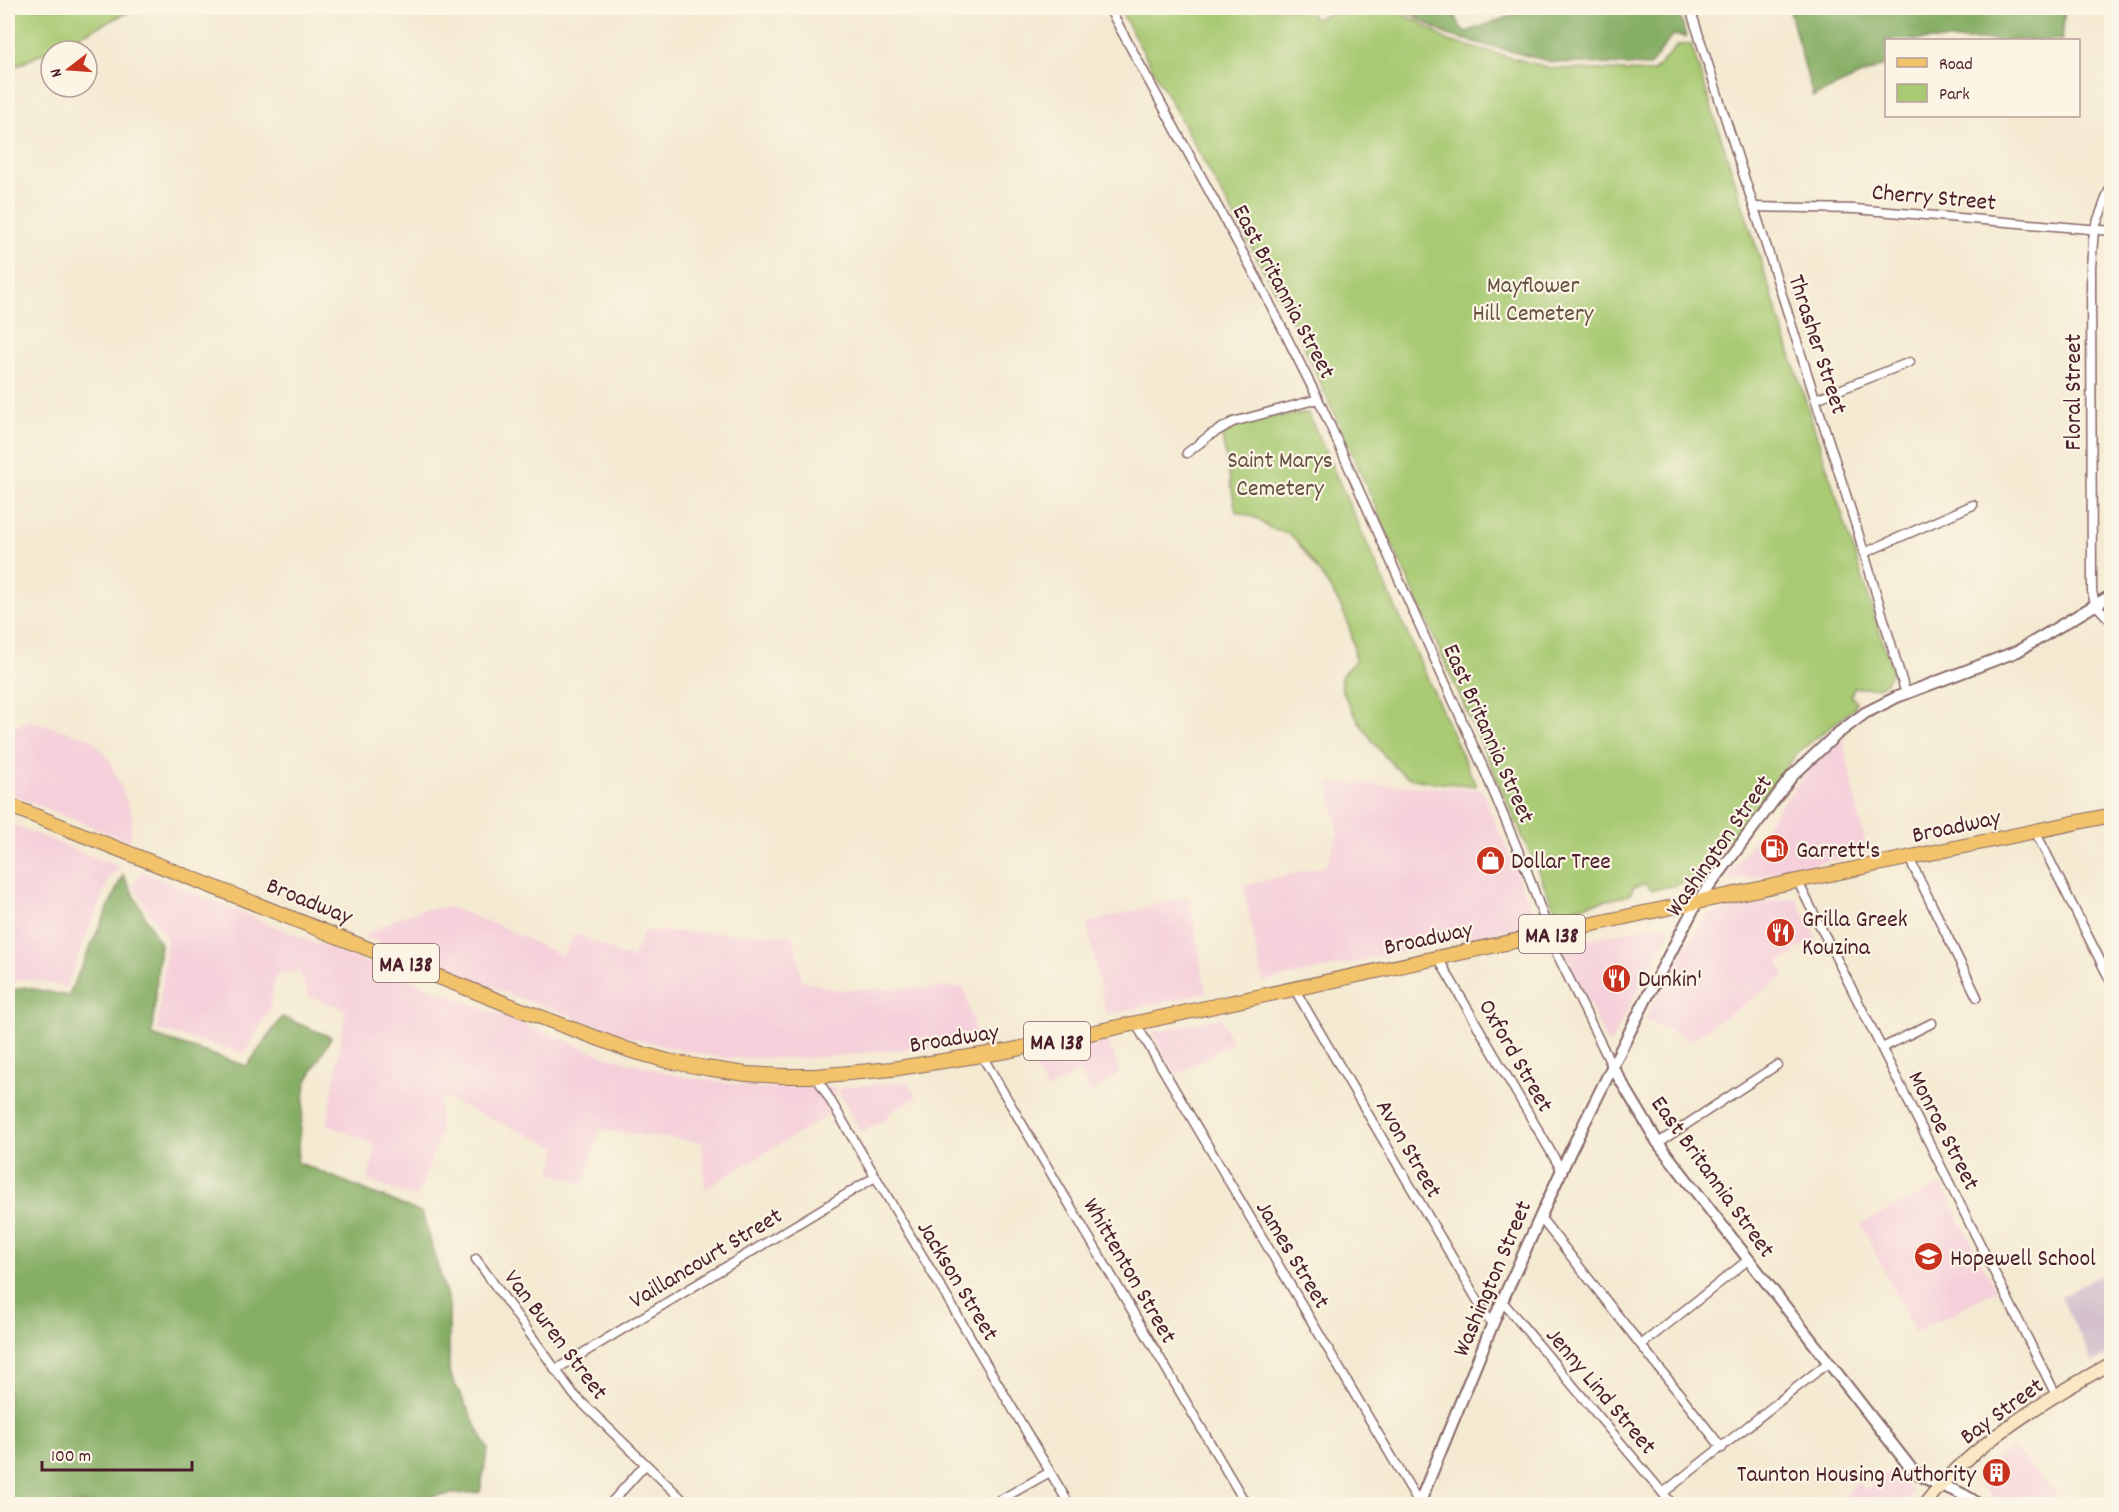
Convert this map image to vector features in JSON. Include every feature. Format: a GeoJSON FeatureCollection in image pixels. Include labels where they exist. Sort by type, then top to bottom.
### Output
{"type":"FeatureCollection","features":[{"type":"Feature","properties":{"kind":"main road","name":"Broadway"},"geometry":{"type":"LineString","coordinates":[[8,805],[519,1009],[629,1050],[668,1061],[746,1074],[816,1076],[909,1067],[982,1056],[2112,815]]}},
{"type":"Feature","properties":{"kind":"main road","name":"Bay Street"},"geometry":{"type":"LineString","coordinates":[[1926,1504],[1941,1485],[1987,1444],[2056,1395],[2112,1363]]}},
{"type":"Feature","properties":{"kind":"street","name":"East Britannia Street"},"geometry":{"type":"LineString","coordinates":[[1109,8],[1261,286],[1318,399],[1486,774],[1528,874],[1556,952],[1612,1066],[1658,1143],[1910,1467],[1927,1479],[1967,1495],[1978,1504]]}},
{"type":"Feature","properties":{"kind":"street","name":"Thrasher Street"},"geometry":{"type":"LineString","coordinates":[[1690,8],[1816,399],[1906,694]]}},
{"type":"Feature","properties":{"kind":"street","name":"Floral Street"},"geometry":{"type":"LineString","coordinates":[[2095,604],[2092,591],[2091,267],[2094,230],[2112,183]]}},
{"type":"Feature","properties":{"kind":"street","name":"Cherry Street"},"geometry":{"type":"LineString","coordinates":[[1754,207],[1855,209],[2112,231]]}},
{"type":"Feature","properties":{"kind":"street"},"geometry":{"type":"LineString","coordinates":[[1816,399],[1910,362]]}},
{"type":"Feature","properties":{"kind":"street"},"geometry":{"type":"LineString","coordinates":[[1187,453],[1210,435],[1233,422],[1318,399]]}},
{"type":"Feature","properties":{"kind":"street"},"geometry":{"type":"LineString","coordinates":[[1864,554],[1973,505]]}},
{"type":"Feature","properties":{"kind":"street","name":"Washington Street"},"geometry":{"type":"LineString","coordinates":[[1419,1504],[1502,1301],[1612,1066],[1696,904],[1792,777],[1822,746],[1854,720],[1876,707],[2018,651],[2112,595]]}},
{"type":"Feature","properties":{"kind":"street"},"geometry":{"type":"LineString","coordinates":[[2095,604],[2112,622]]}},
{"type":"Feature","properties":{"kind":"street"},"geometry":{"type":"LineString","coordinates":[[2035,831],[2112,984]]}},
{"type":"Feature","properties":{"kind":"street"},"geometry":{"type":"LineString","coordinates":[[1910,858],[1977,997]]}},
{"type":"Feature","properties":{"kind":"street","name":"Monroe Street"},"geometry":{"type":"LineString","coordinates":[[1798,882],[2056,1395]]}},
{"type":"Feature","properties":{"kind":"street","name":"Oxford Street"},"geometry":{"type":"LineString","coordinates":[[1437,958],[1562,1171]]}},
{"type":"Feature","properties":{"kind":"street","name":"Avon Street"},"geometry":{"type":"LineString","coordinates":[[1295,990],[1492,1326]]}},
{"type":"Feature","properties":{"kind":"street"},"geometry":{"type":"LineString","coordinates":[[1882,1048],[1932,1023]]}},
{"type":"Feature","properties":{"kind":"street","name":"James Street"},"geometry":{"type":"LineString","coordinates":[[1136,1024],[1419,1504]]}},
{"type":"Feature","properties":{"kind":"street","name":"Whittenton Street"},"geometry":{"type":"LineString","coordinates":[[982,1056],[1246,1504]]}},
{"type":"Feature","properties":{"kind":"street"},"geometry":{"type":"LineString","coordinates":[[1658,1143],[1777,1065]]}},
{"type":"Feature","properties":{"kind":"street","name":"Jackson Street"},"geometry":{"type":"LineString","coordinates":[[816,1076],[1069,1504]]}},
{"type":"Feature","properties":{"kind":"street","name":"Vaillancourt Street"},"geometry":{"type":"LineString","coordinates":[[555,1370],[875,1177]]}},
{"type":"Feature","properties":{"kind":"street"},"geometry":{"type":"LineString","coordinates":[[1540,1216],[1722,1448]]}},
{"type":"Feature","properties":{"kind":"street","name":"Van Buren Street"},"geometry":{"type":"LineString","coordinates":[[476,1259],[582,1404],[687,1504]]}},
{"type":"Feature","properties":{"kind":"street"},"geometry":{"type":"LineString","coordinates":[[1641,1345],[1749,1260]]}},
{"type":"Feature","properties":{"kind":"street","name":"Jenny Lind Street"},"geometry":{"type":"LineString","coordinates":[[1502,1301],[1667,1501]]}},
{"type":"Feature","properties":{"kind":"street"},"geometry":{"type":"LineString","coordinates":[[1667,1501],[1722,1448],[1829,1362]]}},
{"type":"Feature","properties":{"kind":"street"},"geometry":{"type":"LineString","coordinates":[[610,1504],[645,1466]]}},
{"type":"Feature","properties":{"kind":"street"},"geometry":{"type":"LineString","coordinates":[[993,1504],[1050,1473]]}},
{"type":"Feature","properties":{"kind":"shaded area"},"geometry":{"type":"Polygon","coordinates":[[[28,720],[90,738],[109,758],[133,817],[130,842],[8,793],[8,735],[11,729],[28,720]]]}},
{"type":"Feature","properties":{"kind":"shaded area"},"geometry":{"type":"Polygon","coordinates":[[[1843,739],[1867,853],[1734,881],[1729,880],[1728,874],[1804,775],[1813,764],[1843,739]]]}},
{"type":"Feature","properties":{"kind":"shaded area"},"geometry":{"type":"Polygon","coordinates":[[[1329,783],[1481,789],[1535,917],[1532,924],[1263,982],[1243,886],[1326,866],[1338,833],[1329,783]]]}},
{"type":"Feature","properties":{"kind":"shaded area"},"geometry":{"type":"Polygon","coordinates":[[[8,823],[121,868],[110,876],[66,987],[25,978],[8,985],[8,823]]]}},
{"type":"Feature","properties":{"kind":"shaded area"},"geometry":{"type":"Polygon","coordinates":[[[141,871],[298,936],[602,1055],[678,1076],[760,1088],[836,1087],[827,1116],[705,1189],[702,1142],[600,1130],[584,1184],[551,1173],[558,1148],[440,1096],[440,1134],[417,1198],[368,1181],[376,1146],[327,1124],[346,1009],[309,997],[299,971],[276,974],[269,1010],[245,1053],[157,1030],[167,939],[133,887],[141,871]]]}},
{"type":"Feature","properties":{"kind":"shaded area"},"geometry":{"type":"Polygon","coordinates":[[[1189,896],[1206,993],[1106,1015],[1087,923],[1189,896]]]}},
{"type":"Feature","properties":{"kind":"shaded area"},"geometry":{"type":"Polygon","coordinates":[[[1796,898],[1817,939],[1794,950],[1795,954],[1778,962],[1785,976],[1690,1041],[1645,1019],[1675,964],[1707,915],[1796,898]]]}},
{"type":"Feature","properties":{"kind":"shaded area"},"geometry":{"type":"Polygon","coordinates":[[[447,907],[498,925],[562,956],[575,933],[632,959],[644,931],[793,935],[802,980],[836,990],[964,987],[978,1043],[808,1058],[723,1058],[630,1037],[514,996],[363,936],[398,918],[425,909],[447,907]]]}},
{"type":"Feature","properties":{"kind":"shaded area"},"geometry":{"type":"Polygon","coordinates":[[[1662,924],[1669,928],[1669,932],[1610,1044],[1606,1041],[1566,954],[1566,948],[1571,943],[1662,924]]]}},
{"type":"Feature","properties":{"kind":"shaded area"},"geometry":{"type":"Polygon","coordinates":[[[1221,1018],[1232,1042],[1175,1076],[1152,1032],[1221,1018]]]}},
{"type":"Feature","properties":{"kind":"shaded area"},"geometry":{"type":"Polygon","coordinates":[[[1108,1041],[1120,1073],[1091,1093],[1079,1072],[1047,1090],[1028,1058],[1108,1041]]]}},
{"type":"Feature","properties":{"kind":"shaded area"},"geometry":{"type":"Polygon","coordinates":[[[908,1082],[917,1098],[896,1108],[888,1114],[889,1117],[861,1133],[839,1093],[844,1087],[908,1082]]]}},
{"type":"Feature","properties":{"kind":"shaded area","name":"Hopewell School"},"geometry":{"type":"Polygon","coordinates":[[[1942,1184],[1996,1290],[1915,1333],[1861,1224],[1942,1184]]]}},
{"type":"Feature","properties":{"kind":"shaded area"},"geometry":{"type":"Polygon","coordinates":[[[2098,1276],[2111,1302],[2111,1353],[2093,1362],[2060,1296],[2098,1276]]]}},
{"type":"Feature","properties":{"kind":"shaded area"},"geometry":{"type":"Polygon","coordinates":[[[2012,1447],[2058,1495],[2051,1504],[2002,1504],[1973,1479],[2012,1447]]]}},
{"type":"Feature","properties":{"kind":"shaded area"},"geometry":{"type":"Polygon","coordinates":[[[1894,1468],[1913,1493],[1905,1504],[1853,1504],[1844,1498],[1856,1482],[1867,1490],[1894,1468]]]}},
{"type":"Feature","properties":{"kind":"green space"},"geometry":{"type":"Polygon","coordinates":[[[8,8],[137,8],[72,39],[39,39],[39,55],[8,70],[8,8]]]}},
{"type":"Feature","properties":{"kind":"green space","name":"Mayflower Hill Cemetery"},"geometry":{"type":"Polygon","coordinates":[[[1119,8],[1308,8],[1314,19],[1344,8],[1388,8],[1420,22],[1448,41],[1550,68],[1653,72],[1678,45],[1691,44],[1892,670],[1882,685],[1872,688],[1854,687],[1851,696],[1856,701],[1854,708],[1797,753],[1732,840],[1723,840],[1696,876],[1670,887],[1652,890],[1645,884],[1633,887],[1631,893],[1626,896],[1562,910],[1554,907],[1296,328],[1119,8]]]}},
{"type":"Feature","properties":{"kind":"green space"},"geometry":{"type":"Polygon","coordinates":[[[1401,8],[1452,8],[1461,28],[1466,32],[1532,8],[1678,8],[1686,37],[1673,35],[1650,66],[1552,62],[1447,35],[1401,8]]]}},
{"type":"Feature","properties":{"kind":"green space"},"geometry":{"type":"Polygon","coordinates":[[[1789,8],[2065,8],[2062,39],[1885,39],[1885,64],[1813,97],[1789,8]]]}},
{"type":"Feature","properties":{"kind":"green space","name":"Saint Marys Cemetery"},"geometry":{"type":"Polygon","coordinates":[[[1308,413],[1476,786],[1408,777],[1379,750],[1358,720],[1341,684],[1341,677],[1355,662],[1349,627],[1336,598],[1297,541],[1289,534],[1268,527],[1256,518],[1236,512],[1221,431],[1248,420],[1308,413]]]}},
{"type":"Feature","properties":{"kind":"green space"},"geometry":{"type":"Polygon","coordinates":[[[123,875],[160,944],[152,1035],[247,1066],[282,1017],[331,1037],[306,1083],[297,1162],[422,1213],[449,1304],[449,1372],[488,1449],[480,1492],[419,1497],[417,1504],[8,1504],[8,992],[24,987],[68,996],[123,875]]]}},
{"type":"Feature","properties":{"kind":"place","name":"Garrett's"},"geometry":{"type":"Point","coordinates":[1775,849]}},
{"type":"Feature","properties":{"kind":"place","name":"Dollar Tree"},"geometry":{"type":"Point","coordinates":[1490,860]}},
{"type":"Feature","properties":{"kind":"place","name":"Grilla Greek Kouzina"},"geometry":{"type":"Point","coordinates":[1781,932]}},
{"type":"Feature","properties":{"kind":"place","name":"Dunkin'"},"geometry":{"type":"Point","coordinates":[1617,978]}},
{"type":"Feature","properties":{"kind":"place","name":"Hopewell School"},"geometry":{"type":"Point","coordinates":[1929,1257]}},
{"type":"Feature","properties":{"kind":"place","name":"Taunton Housing Authority"},"geometry":{"type":"Point","coordinates":[1997,1473]}}]}
